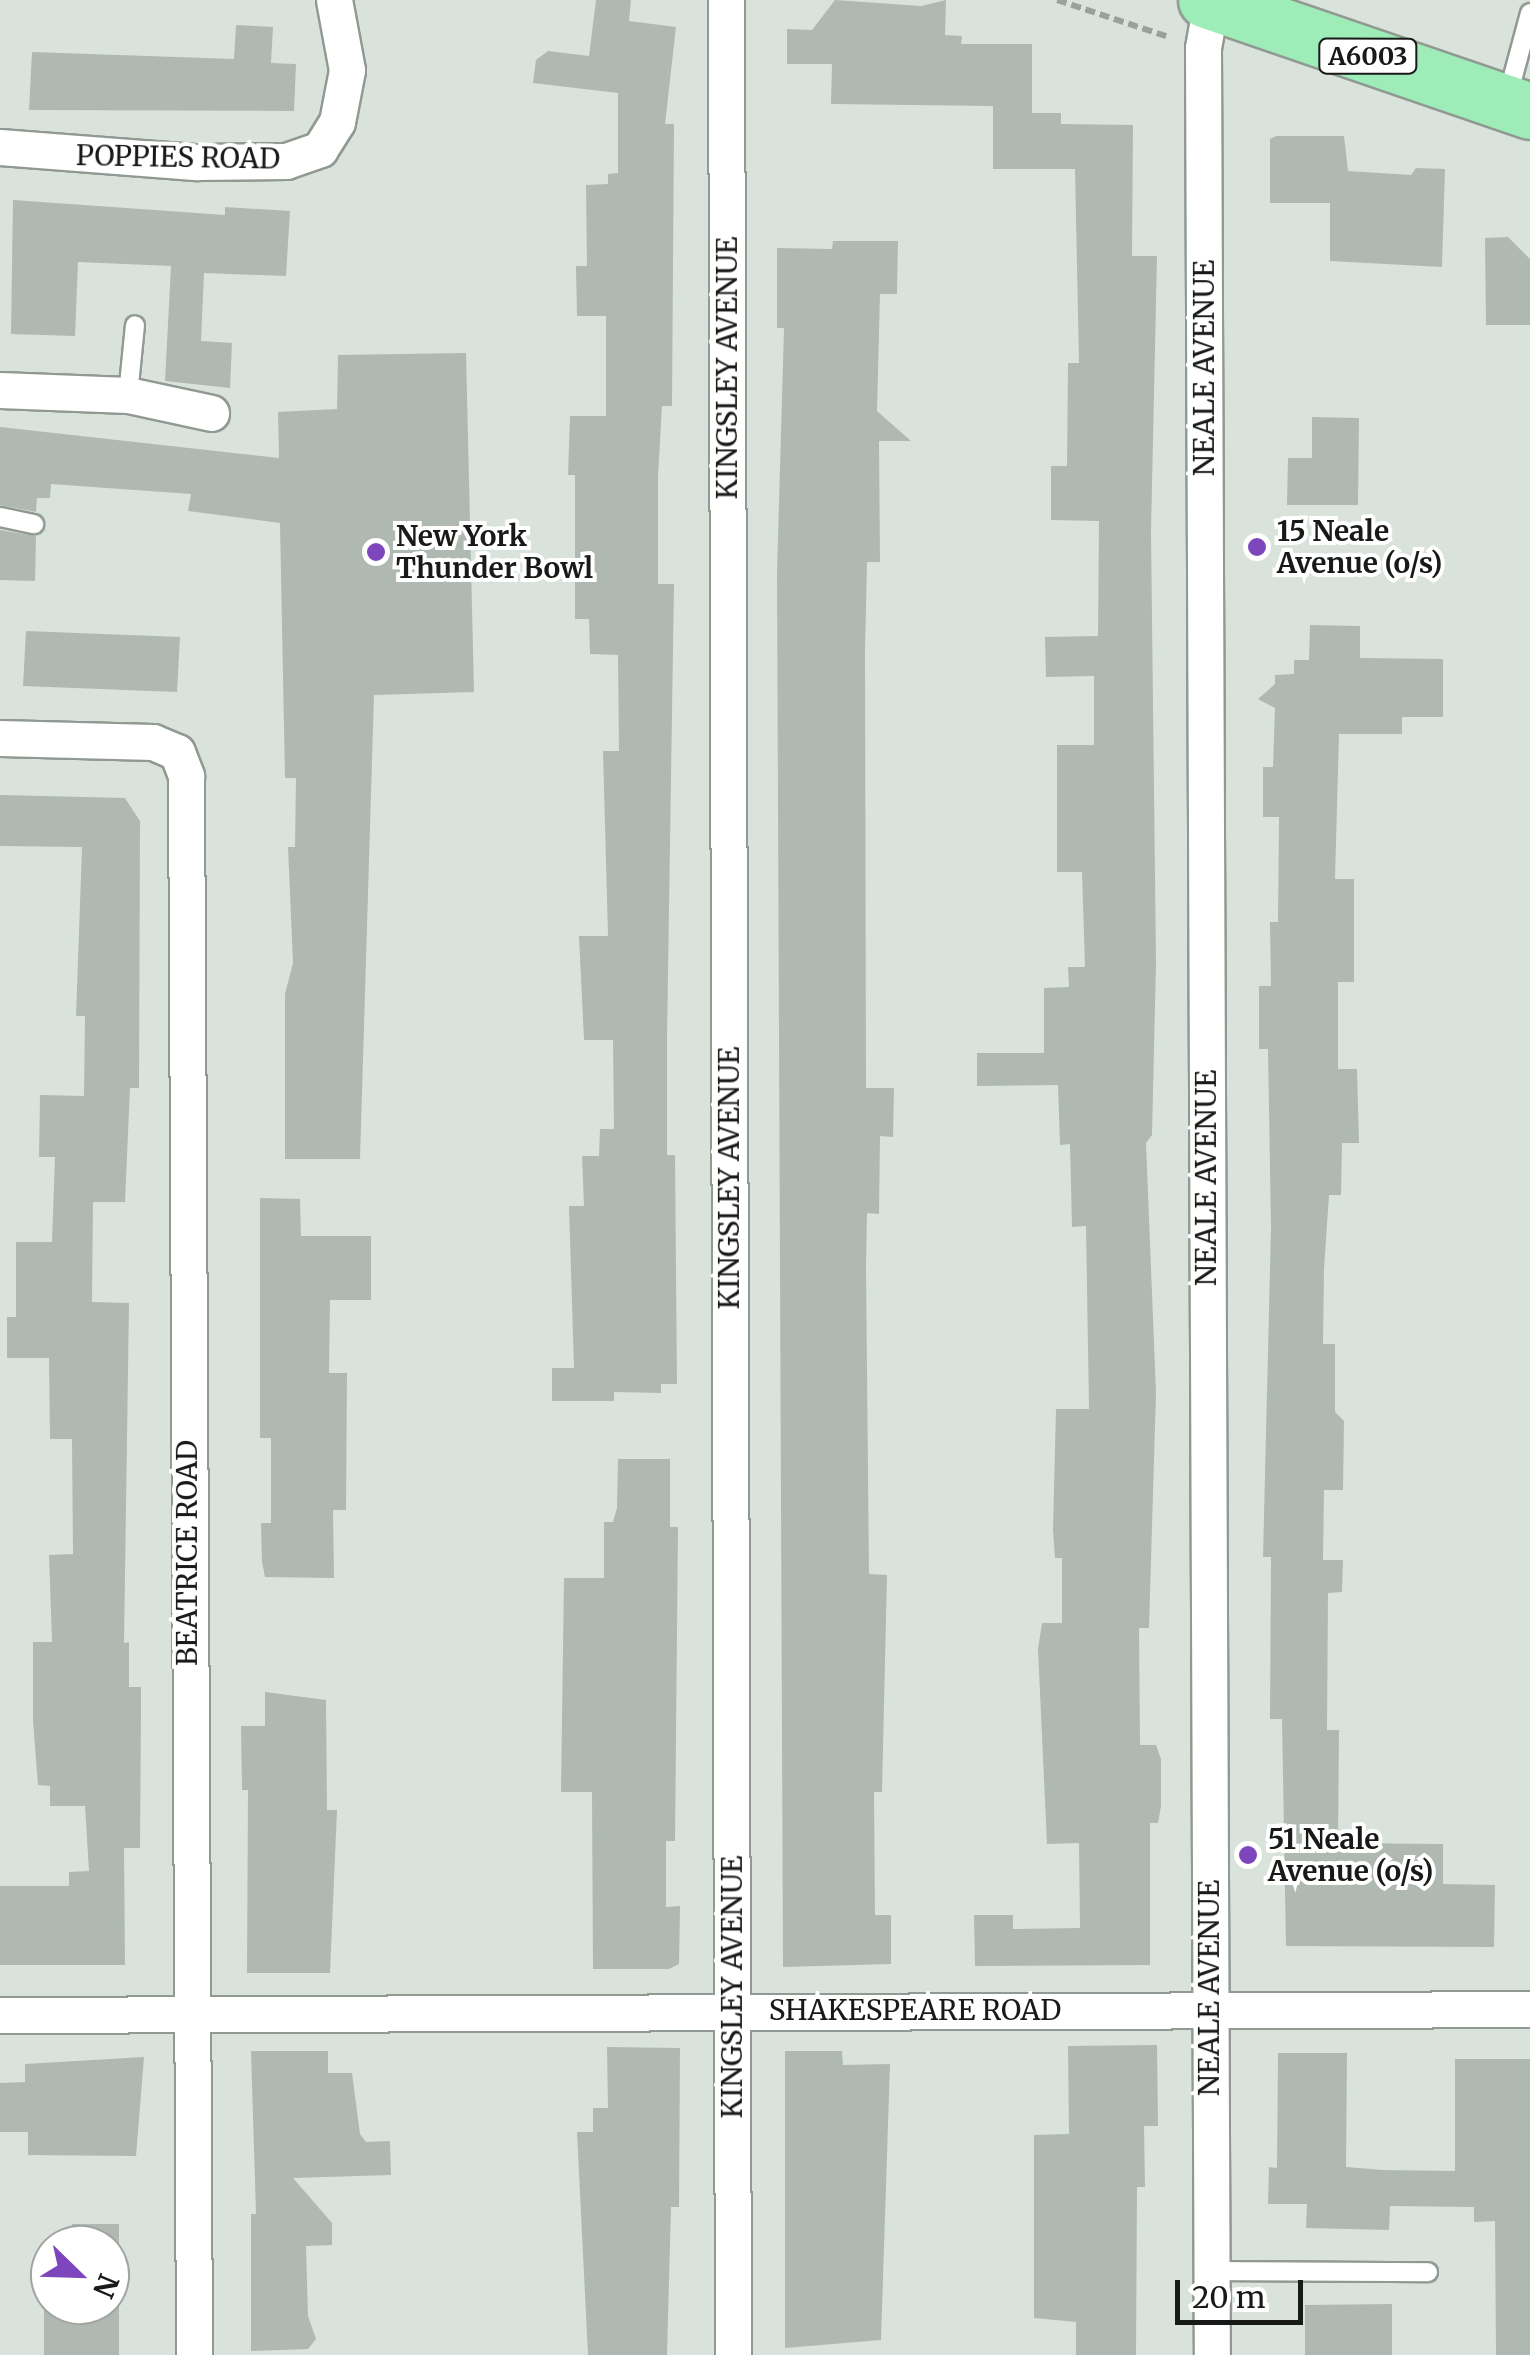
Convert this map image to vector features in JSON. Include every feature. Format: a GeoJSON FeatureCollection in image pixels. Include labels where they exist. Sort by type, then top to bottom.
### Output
{"type":"FeatureCollection","features":[{"type":"Feature","properties":{"kind":"main road","name":"A6003"},"geometry":{"type":"LineString","coordinates":[[1209,1],[1518,107]]}},
{"type":"Feature","properties":{"kind":"street","name":"POPPIES ROAD"},"geometry":{"type":"LineString","coordinates":[[0,146],[197,162],[286,161],[320,149],[336,122],[347,70],[334,0]]}},
{"type":"Feature","properties":{"kind":"street","name":"KINGSLEY AVENUE"},"geometry":{"type":"LineString","coordinates":[[726,0],[733,2355]]}},
{"type":"Feature","properties":{"kind":"street","name":"NEALE AVENUE"},"geometry":{"type":"LineString","coordinates":[[1209,1],[1203,30],[1212,2355]]}},
{"type":"Feature","properties":{"kind":"street"},"geometry":{"type":"LineString","coordinates":[[0,390],[128,395],[212,413]]}},
{"type":"Feature","properties":{"kind":"street","name":"BEATRICE ROAD"},"geometry":{"type":"LineString","coordinates":[[0,738],[153,742],[177,752],[186,776],[188,2015],[194,2355]]}},
{"type":"Feature","properties":{"kind":"street","name":"SHAKESPEARE ROAD"},"geometry":{"type":"LineString","coordinates":[[0,2015],[1530,2009]]}},
{"type":"Feature","properties":{"kind":"lane"},"geometry":{"type":"LineString","coordinates":[[1518,107],[1530,13]]}},
{"type":"Feature","properties":{"kind":"lane"},"geometry":{"type":"LineString","coordinates":[[128,395],[135,324]]}},
{"type":"Feature","properties":{"kind":"lane"},"geometry":{"type":"LineString","coordinates":[[0,517],[34,524]]}},
{"type":"Feature","properties":{"kind":"lane"},"geometry":{"type":"LineString","coordinates":[[1212,2271],[1428,2272]]}},
{"type":"Feature","properties":{"kind":"path"},"geometry":{"type":"LineString","coordinates":[[1057,0],[1165,36]]}},
{"type":"Feature","properties":{"kind":"building"},"geometry":{"type":"Polygon","coordinates":[[[596,0],[631,0],[629,21],[676,27],[665,124],[674,124],[672,406],[662,406],[658,584],[674,584],[667,1155],[675,1155],[677,1384],[661,1384],[661,1393],[614,1392],[614,1401],[552,1401],[552,1368],[574,1368],[569,1206],[584,1206],[582,1156],[599,1156],[600,1129],[614,1129],[613,1040],[584,1040],[579,936],[608,936],[603,751],[619,751],[618,655],[590,654],[589,619],[575,619],[575,475],[568,475],[570,416],[606,416],[606,316],[577,316],[576,266],[587,266],[586,185],[608,184],[608,174],[618,173],[618,93],[533,83],[536,60],[548,51],[589,56],[596,0]]]}},
{"type":"Feature","properties":{"kind":"building"},"geometry":{"type":"Polygon","coordinates":[[[835,0],[921,6],[946,0],[945,35],[962,36],[961,44],[1032,44],[1032,113],[1061,113],[1061,124],[1133,125],[1132,256],[1157,256],[1151,531],[1156,963],[1152,1135],[1146,1143],[1156,1393],[1149,1628],[1139,1628],[1140,1745],[1156,1745],[1161,1759],[1161,1806],[1158,1823],[1150,1823],[1150,1965],[975,1966],[974,1915],[1013,1915],[1013,1929],[1080,1928],[1079,1843],[1047,1844],[1038,1649],[1042,1623],[1062,1623],[1062,1558],[1055,1558],[1053,1530],[1056,1409],[1089,1409],[1086,1226],[1072,1227],[1070,1144],[1060,1145],[1058,1085],[977,1086],[977,1053],[1044,1053],[1044,988],[1069,987],[1068,967],[1085,967],[1082,872],[1057,872],[1057,745],[1094,745],[1094,676],[1046,677],[1045,637],[1098,636],[1099,521],[1051,520],[1051,466],[1067,466],[1068,363],[1079,363],[1075,169],[993,169],[993,106],[831,104],[832,64],[787,64],[787,29],[812,30],[835,0]]]}},
{"type":"Feature","properties":{"kind":"building"},"geometry":{"type":"Polygon","coordinates":[[[236,25],[273,27],[271,63],[296,64],[294,111],[29,110],[32,52],[234,59],[236,25]]]}},
{"type":"Feature","properties":{"kind":"building"},"geometry":{"type":"Polygon","coordinates":[[[1344,136],[1348,171],[1411,175],[1416,168],[1445,169],[1442,267],[1330,261],[1330,203],[1270,203],[1270,139],[1344,136]]]}},
{"type":"Feature","properties":{"kind":"building"},"geometry":{"type":"Polygon","coordinates":[[[13,200],[225,215],[225,207],[290,211],[286,276],[204,273],[201,341],[232,343],[230,388],[165,381],[171,266],[78,262],[75,336],[11,334],[13,200]]]}},
{"type":"Feature","properties":{"kind":"building"},"geometry":{"type":"Polygon","coordinates":[[[1508,237],[1530,259],[1530,325],[1486,325],[1485,238],[1508,237]]]}},
{"type":"Feature","properties":{"kind":"building"},"geometry":{"type":"Polygon","coordinates":[[[833,241],[898,241],[897,294],[880,294],[877,411],[911,441],[879,441],[880,562],[867,562],[865,652],[866,1088],[894,1088],[893,1137],[880,1136],[879,1214],[867,1213],[866,1266],[869,1574],[887,1575],[882,1792],[874,1792],[875,1915],[891,1915],[891,1964],[783,1967],[777,573],[784,328],[777,328],[777,248],[832,249],[833,241]]]}},
{"type":"Feature","properties":{"kind":"building"},"geometry":{"type":"Polygon","coordinates":[[[466,353],[474,692],[374,695],[360,1159],[285,1159],[285,994],[293,963],[288,847],[295,847],[296,778],[285,778],[280,523],[188,511],[191,494],[51,484],[50,498],[37,498],[36,512],[0,505],[0,427],[279,458],[278,412],[337,409],[338,355],[466,353]]]}},
{"type":"Feature","properties":{"kind":"building"},"geometry":{"type":"Polygon","coordinates":[[[1312,417],[1359,418],[1358,505],[1287,505],[1288,458],[1312,458],[1312,417]]]}},
{"type":"Feature","properties":{"kind":"building"},"geometry":{"type":"Polygon","coordinates":[[[0,530],[36,536],[35,581],[0,580],[0,530]]]}},
{"type":"Feature","properties":{"kind":"building"},"geometry":{"type":"Polygon","coordinates":[[[1310,625],[1360,626],[1360,658],[1443,659],[1443,717],[1402,717],[1402,734],[1339,734],[1335,879],[1354,879],[1354,982],[1338,982],[1338,1069],[1357,1069],[1359,1143],[1342,1143],[1341,1195],[1329,1195],[1324,1269],[1323,1344],[1335,1344],[1335,1412],[1344,1421],[1343,1490],[1324,1490],[1323,1560],[1343,1560],[1342,1592],[1328,1593],[1327,1730],[1339,1730],[1338,1843],[1443,1844],[1443,1884],[1495,1885],[1494,1947],[1286,1946],[1282,1719],[1270,1719],[1271,1557],[1263,1557],[1271,1228],[1268,1049],[1259,1049],[1259,986],[1271,986],[1270,922],[1278,922],[1279,817],[1263,817],[1263,767],[1273,767],[1275,708],[1258,699],[1275,684],[1275,675],[1294,674],[1294,660],[1309,660],[1310,625]]]}},
{"type":"Feature","properties":{"kind":"building"},"geometry":{"type":"Polygon","coordinates":[[[26,631],[180,637],[177,692],[23,686],[26,631]]]}},
{"type":"Feature","properties":{"kind":"building"},"geometry":{"type":"Polygon","coordinates":[[[0,795],[125,798],[140,821],[139,1088],[130,1088],[125,1202],[93,1202],[92,1302],[129,1303],[124,1643],[129,1642],[129,1687],[141,1687],[141,1712],[140,1848],[124,1848],[125,1965],[0,1965],[0,1886],[69,1886],[69,1872],[89,1871],[85,1806],[50,1806],[50,1786],[38,1785],[33,1721],[33,1642],[52,1642],[49,1555],[73,1554],[72,1439],[50,1439],[49,1358],[7,1358],[7,1317],[16,1317],[16,1242],[52,1242],[55,1157],[39,1157],[40,1095],[84,1096],[85,1016],[76,1016],[82,847],[0,846],[0,795]]]}},
{"type":"Feature","properties":{"kind":"building"},"geometry":{"type":"Polygon","coordinates":[[[260,1198],[300,1199],[301,1236],[371,1236],[371,1300],[330,1300],[329,1373],[347,1373],[346,1510],[333,1510],[334,1578],[265,1577],[262,1562],[261,1523],[271,1523],[271,1438],[260,1438],[260,1198]]]}},
{"type":"Feature","properties":{"kind":"building"},"geometry":{"type":"Polygon","coordinates":[[[618,1459],[670,1459],[670,1527],[678,1527],[675,1841],[666,1841],[666,1907],[680,1906],[679,1964],[669,1969],[593,1969],[592,1792],[561,1792],[564,1578],[604,1578],[604,1522],[613,1522],[617,1508],[618,1459]]]}},
{"type":"Feature","properties":{"kind":"building"},"geometry":{"type":"Polygon","coordinates":[[[265,1692],[326,1700],[327,1810],[337,1810],[330,1973],[247,1973],[248,1790],[242,1790],[241,1726],[265,1726],[265,1692]]]}},
{"type":"Feature","properties":{"kind":"building"},"geometry":{"type":"Polygon","coordinates":[[[1157,2045],[1158,2126],[1144,2126],[1145,2187],[1137,2187],[1136,2355],[1076,2355],[1076,2322],[1034,2318],[1034,2135],[1069,2134],[1068,2046],[1157,2045]]]}},
{"type":"Feature","properties":{"kind":"building"},"geometry":{"type":"Polygon","coordinates":[[[607,2047],[680,2048],[679,2207],[671,2207],[667,2355],[588,2355],[577,2132],[593,2132],[593,2108],[608,2108],[607,2047]]]}},
{"type":"Feature","properties":{"kind":"building"},"geometry":{"type":"Polygon","coordinates":[[[251,2051],[328,2051],[328,2073],[352,2073],[360,2134],[366,2142],[390,2141],[391,2175],[293,2178],[332,2223],[332,2245],[306,2246],[308,2316],[316,2339],[308,2349],[251,2351],[251,2214],[256,2214],[251,2051]]]}},
{"type":"Feature","properties":{"kind":"building"},"geometry":{"type":"Polygon","coordinates":[[[785,2051],[842,2051],[843,2065],[890,2064],[881,2340],[785,2348],[785,2051]]]}},
{"type":"Feature","properties":{"kind":"building"},"geometry":{"type":"Polygon","coordinates":[[[1278,2053],[1347,2053],[1346,2167],[1383,2170],[1455,2171],[1455,2059],[1530,2059],[1530,2355],[1496,2355],[1495,2221],[1474,2222],[1474,2207],[1390,2206],[1389,2230],[1306,2228],[1307,2204],[1268,2204],[1269,2167],[1277,2168],[1278,2053]]]}},
{"type":"Feature","properties":{"kind":"building"},"geometry":{"type":"Polygon","coordinates":[[[144,2057],[136,2156],[28,2155],[28,2132],[0,2132],[0,2083],[25,2082],[25,2064],[144,2057]]]}},
{"type":"Feature","properties":{"kind":"building"},"geometry":{"type":"Polygon","coordinates":[[[1392,2304],[1392,2355],[1305,2355],[1305,2305],[1392,2304]]]}},
{"type":"Feature","properties":{"kind":"building"},"geometry":{"type":"Polygon","coordinates":[[[44,2325],[119,2325],[119,2355],[44,2355],[44,2325]]]}},
{"type":"Feature","properties":{"kind":"place","name":"15 Neale Avenue (o/s)"},"geometry":{"type":"Point","coordinates":[1257,547]}},
{"type":"Feature","properties":{"kind":"place","name":"New York Thunder Bowl"},"geometry":{"type":"Point","coordinates":[376,552]}},
{"type":"Feature","properties":{"kind":"place","name":"51 Neale Avenue (o/s)"},"geometry":{"type":"Point","coordinates":[1248,1855]}}]}
